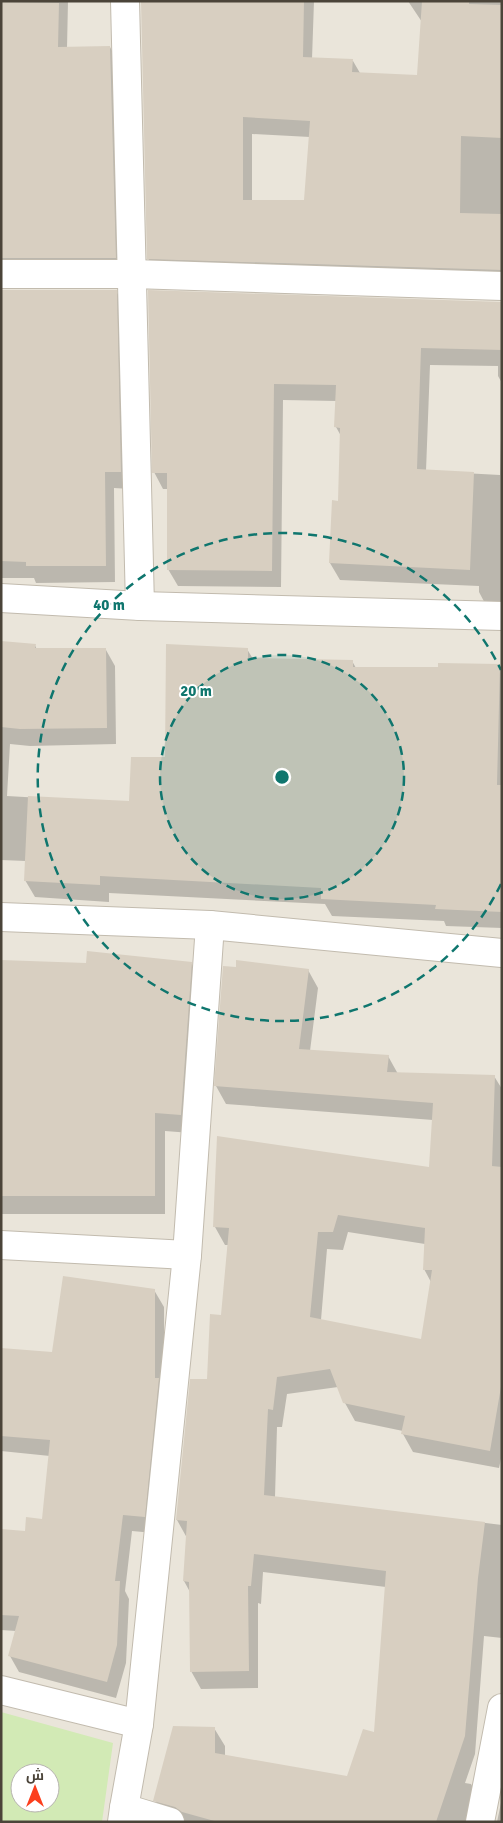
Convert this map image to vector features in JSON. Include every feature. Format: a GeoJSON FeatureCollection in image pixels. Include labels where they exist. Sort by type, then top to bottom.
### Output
{"type":"FeatureCollection","features":[{"type":"Feature","properties":{"kind":"street"},"geometry":{"type":"LineString","coordinates":[[125,1],[140,606]]}},
{"type":"Feature","properties":{"kind":"street"},"geometry":{"type":"LineString","coordinates":[[1,274],[133,274],[502,286]]}},
{"type":"Feature","properties":{"kind":"street"},"geometry":{"type":"LineString","coordinates":[[1,598],[140,606],[502,616]]}},
{"type":"Feature","properties":{"kind":"street"},"geometry":{"type":"LineString","coordinates":[[1,917],[210,926],[502,953]]}},
{"type":"Feature","properties":{"kind":"street"},"geometry":{"type":"LineString","coordinates":[[170,1822],[123,1815],[139,1724],[187,1256],[210,926]]}},
{"type":"Feature","properties":{"kind":"street"},"geometry":{"type":"LineString","coordinates":[[1,1245],[187,1256]]}},
{"type":"Feature","properties":{"kind":"street"},"geometry":{"type":"LineString","coordinates":[[1,1690],[139,1724]]}},
{"type":"Feature","properties":{"kind":"street"},"geometry":{"type":"LineString","coordinates":[[480,1822],[502,1708]]}},
{"type":"Feature","properties":{"kind":"shaded area"},"geometry":{"type":"Polygon","coordinates":[[[1,1],[502,1],[502,1822],[1,1822],[1,1]]]}},
{"type":"Feature","properties":{"kind":"green space"},"geometry":{"type":"Polygon","coordinates":[[[1,1712],[113,1743],[102,1822],[1,1822],[1,1712]]]}},
{"type":"Feature","properties":{"kind":"building"},"geometry":{"type":"Polygon","coordinates":[[[141,1],[304,1],[303,57],[353,59],[352,72],[417,75],[422,1],[469,1],[469,4],[502,5],[502,138],[461,136],[460,213],[502,214],[502,270],[147,259],[141,1]],[[243,117],[243,200],[304,200],[310,121],[243,117]]]}},
{"type":"Feature","properties":{"kind":"building"},"geometry":{"type":"Polygon","coordinates":[[[1,2],[59,3],[58,47],[110,46],[116,258],[1,258],[1,2]]]}},
{"type":"Feature","properties":{"kind":"building"},"geometry":{"type":"Polygon","coordinates":[[[1,290],[117,290],[121,472],[105,472],[106,566],[26,566],[26,562],[1,561],[1,290]]]}},
{"type":"Feature","properties":{"kind":"building"},"geometry":{"type":"Polygon","coordinates":[[[148,290],[502,302],[502,350],[421,348],[417,469],[474,472],[470,570],[329,563],[332,500],[338,501],[340,428],[334,427],[336,385],[274,384],[272,571],[167,570],[167,473],[152,473],[148,290]]]}},
{"type":"Feature","properties":{"kind":"building"},"geometry":{"type":"Polygon","coordinates":[[[1,641],[36,644],[35,648],[106,648],[107,728],[20,729],[1,727],[1,641]]]}},
{"type":"Feature","properties":{"kind":"building"},"geometry":{"type":"Polygon","coordinates":[[[166,644],[248,648],[248,658],[353,660],[353,667],[438,667],[438,663],[500,664],[497,785],[502,785],[502,912],[435,909],[436,905],[321,899],[321,888],[100,876],[100,885],[24,881],[28,796],[129,801],[131,757],[165,757],[166,644]]]}},
{"type":"Feature","properties":{"kind":"building"},"geometry":{"type":"Polygon","coordinates":[[[87,951],[192,962],[181,1115],[155,1113],[155,1196],[1,1196],[1,960],[86,963],[87,951]]]}},
{"type":"Feature","properties":{"kind":"building"},"geometry":{"type":"Polygon","coordinates":[[[236,960],[309,969],[299,1049],[389,1055],[387,1072],[495,1075],[492,1166],[502,1167],[502,1381],[490,1451],[401,1434],[405,1416],[343,1403],[330,1369],[277,1377],[273,1410],[268,1409],[264,1495],[485,1522],[478,1578],[465,1736],[436,1822],[218,1822],[182,1812],[175,1807],[153,1801],[173,1726],[215,1727],[215,1753],[347,1776],[363,1729],[374,1732],[386,1571],[254,1554],[251,1586],[248,1586],[249,1671],[190,1672],[189,1582],[183,1581],[187,1521],[176,1520],[190,1379],[207,1379],[210,1314],[221,1315],[229,1228],[213,1227],[217,1136],[429,1167],[433,1103],[214,1086],[223,966],[236,967],[236,960]],[[338,1215],[333,1232],[318,1232],[310,1317],[421,1339],[432,1270],[423,1270],[425,1228],[338,1215]]]}},
{"type":"Feature","properties":{"kind":"building"},"geometry":{"type":"Polygon","coordinates":[[[63,1276],[155,1289],[155,1378],[159,1378],[145,1517],[123,1515],[115,1581],[120,1581],[117,1645],[107,1682],[8,1656],[19,1616],[1,1615],[1,1529],[25,1531],[26,1517],[42,1519],[50,1440],[1,1436],[1,1348],[52,1352],[63,1276]]]}}]}
